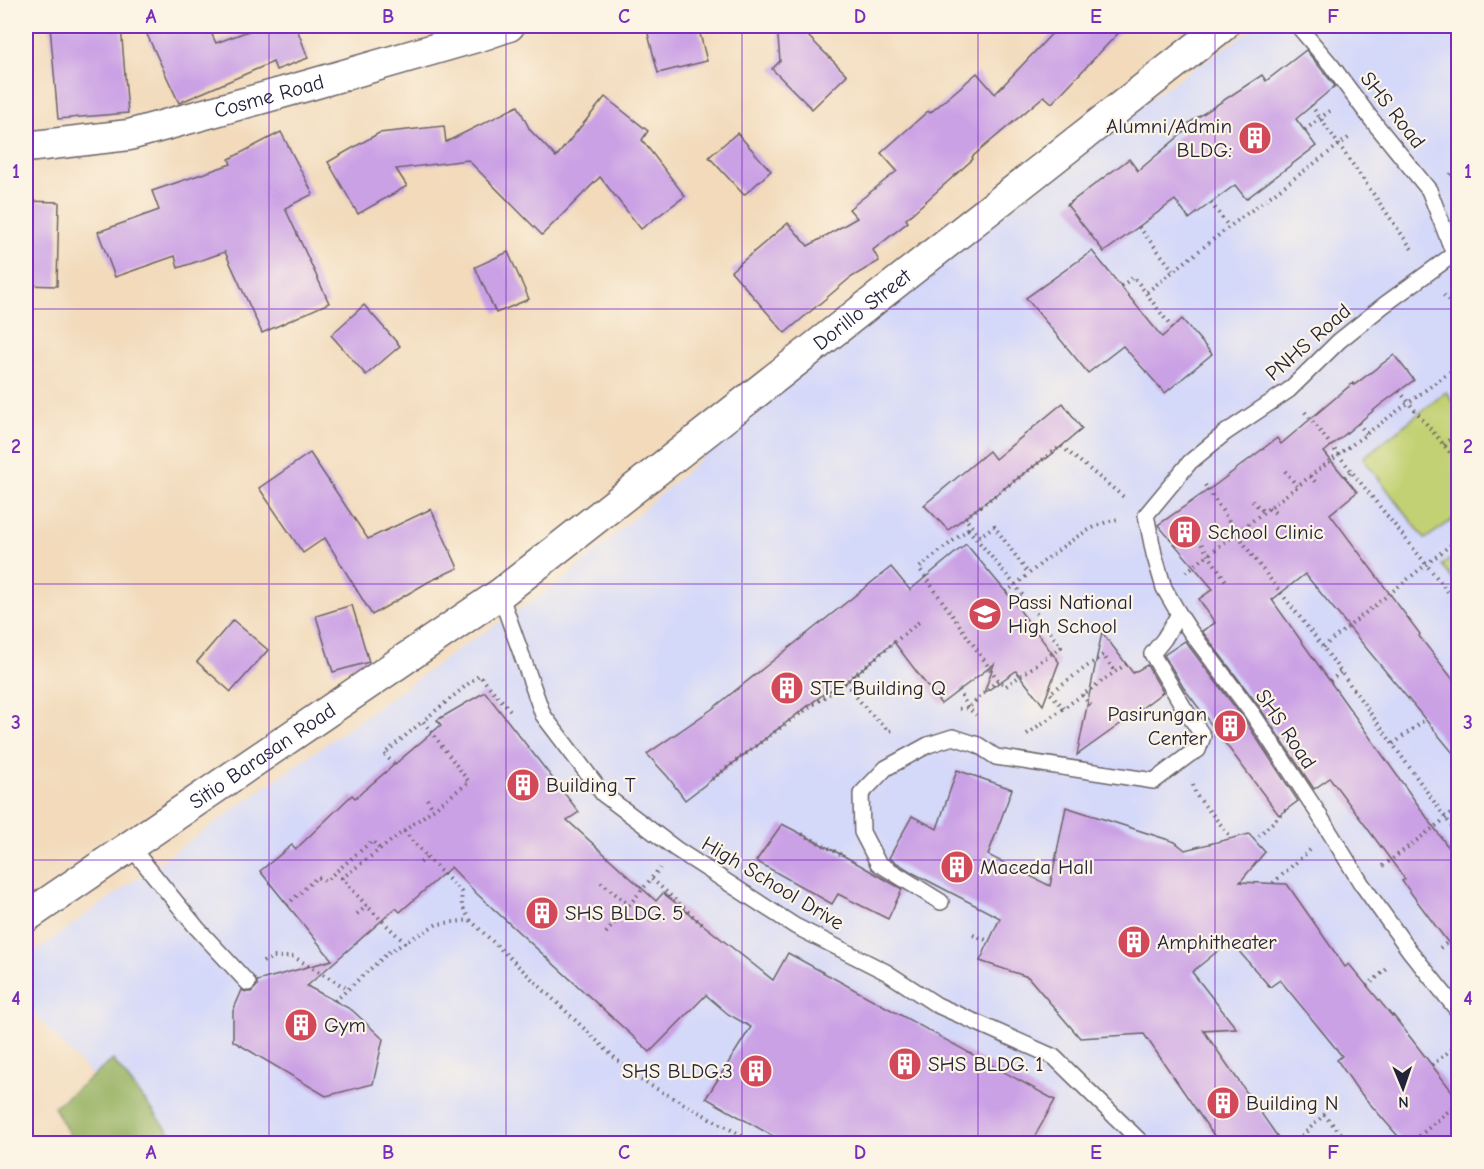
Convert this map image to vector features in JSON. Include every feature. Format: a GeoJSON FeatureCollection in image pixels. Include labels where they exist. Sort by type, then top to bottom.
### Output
{"type":"FeatureCollection","features":[{"type":"Feature","properties":{"kind":"street","name":"Cosme Road"},"geometry":{"type":"LineString","coordinates":[[26,147],[129,135],[317,83],[509,26]]}},
{"type":"Feature","properties":{"kind":"street","name":"Dorillo Street"},"geometry":{"type":"LineString","coordinates":[[500,594],[1223,26]]}},
{"type":"Feature","properties":{"kind":"street","name":"Sitio Barasan Road"},"geometry":{"type":"LineString","coordinates":[[26,917],[500,594]]}},
{"type":"Feature","properties":{"kind":"lane","name":"SHS Road"},"geometry":{"type":"LineString","coordinates":[[1298,26],[1429,190],[1456,257]]}},
{"type":"Feature","properties":{"kind":"lane","name":"PNHS Road"},"geometry":{"type":"LineString","coordinates":[[1190,462],[1225,433],[1288,390],[1339,341],[1384,305],[1428,273],[1456,257]]}},
{"type":"Feature","properties":{"kind":"lane"},"geometry":{"type":"LineString","coordinates":[[1146,515],[1190,462]]}},
{"type":"Feature","properties":{"kind":"lane","name":"SHS Road"},"geometry":{"type":"LineString","coordinates":[[1146,515],[1164,588],[1179,614],[1252,713],[1360,883],[1409,950],[1458,1011]]}},
{"type":"Feature","properties":{"kind":"lane","name":"High School Drive"},"geometry":{"type":"LineString","coordinates":[[500,594],[543,715],[603,794],[676,849],[795,926],[886,972],[937,1005],[1054,1057],[1143,1143]]}},
{"type":"Feature","properties":{"kind":"lane"},"geometry":{"type":"LineString","coordinates":[[941,902],[878,863],[862,832],[861,794],[885,768],[928,745],[953,737],[978,745],[996,757],[1154,781],[1198,750],[1203,736],[1152,654],[1179,614]]}},
{"type":"Feature","properties":{"kind":"lane"},"geometry":{"type":"LineString","coordinates":[[130,846],[197,928],[244,979]]}},
{"type":"Feature","properties":{"kind":"path"},"geometry":{"type":"LineString","coordinates":[[1311,105],[1458,315]]}},
{"type":"Feature","properties":{"kind":"path"},"geometry":{"type":"LineString","coordinates":[[1305,130],[1320,119]]}},
{"type":"Feature","properties":{"kind":"path"},"geometry":{"type":"LineString","coordinates":[[1147,292],[1229,226],[1372,120]]}},
{"type":"Feature","properties":{"kind":"path"},"geometry":{"type":"LineString","coordinates":[[1211,203],[1229,226]]}},
{"type":"Feature","properties":{"kind":"path"},"geometry":{"type":"LineString","coordinates":[[1139,226],[1173,270]]}},
{"type":"Feature","properties":{"kind":"path"},"geometry":{"type":"LineString","coordinates":[[1120,286],[1134,277],[1172,328]]}},
{"type":"Feature","properties":{"kind":"path"},"geometry":{"type":"LineString","coordinates":[[1164,588],[1458,366]]}},
{"type":"Feature","properties":{"kind":"path"},"geometry":{"type":"LineString","coordinates":[[1288,390],[1458,604]]}},
{"type":"Feature","properties":{"kind":"path"},"geometry":{"type":"LineString","coordinates":[[1399,391],[1458,462]]}},
{"type":"Feature","properties":{"kind":"path"},"geometry":{"type":"LineString","coordinates":[[1358,423],[1367,434]]}},
{"type":"Feature","properties":{"kind":"path"},"geometry":{"type":"LineString","coordinates":[[1444,445],[1452,438],[1458,446]]}},
{"type":"Feature","properties":{"kind":"path"},"geometry":{"type":"LineString","coordinates":[[978,538],[968,529],[919,568],[998,680],[1006,686],[1061,647],[965,518],[1061,446],[1146,515]]}},
{"type":"Feature","properties":{"kind":"path"},"geometry":{"type":"LineString","coordinates":[[1190,462],[1236,534],[1323,647],[1458,835]]}},
{"type":"Feature","properties":{"kind":"path"},"geometry":{"type":"LineString","coordinates":[[1285,471],[1297,486]]}},
{"type":"Feature","properties":{"kind":"path"},"geometry":{"type":"LineString","coordinates":[[1345,477],[1352,472]]}},
{"type":"Feature","properties":{"kind":"path"},"geometry":{"type":"LineString","coordinates":[[1310,476],[1318,485]]}},
{"type":"Feature","properties":{"kind":"path"},"geometry":{"type":"LineString","coordinates":[[1252,501],[1264,512]]}},
{"type":"Feature","properties":{"kind":"path"},"geometry":{"type":"LineString","coordinates":[[1269,507],[1278,515]]}},
{"type":"Feature","properties":{"kind":"path"},"geometry":{"type":"LineString","coordinates":[[1006,592],[1085,531],[1114,520],[1146,515]]}},
{"type":"Feature","properties":{"kind":"path"},"geometry":{"type":"LineString","coordinates":[[978,538],[994,526],[1028,573]]}},
{"type":"Feature","properties":{"kind":"path"},"geometry":{"type":"LineString","coordinates":[[1198,539],[1226,581]]}},
{"type":"Feature","properties":{"kind":"path"},"geometry":{"type":"LineString","coordinates":[[1323,647],[1458,539]]}},
{"type":"Feature","properties":{"kind":"path"},"geometry":{"type":"LineString","coordinates":[[712,779],[845,682],[919,622]]}},
{"type":"Feature","properties":{"kind":"path"},"geometry":{"type":"LineString","coordinates":[[1064,708],[1050,693],[1103,655],[1115,671]]}},
{"type":"Feature","properties":{"kind":"path"},"geometry":{"type":"LineString","coordinates":[[996,757],[1132,660]]}},
{"type":"Feature","properties":{"kind":"path"},"geometry":{"type":"LineString","coordinates":[[1330,681],[1341,672]]}},
{"type":"Feature","properties":{"kind":"path"},"geometry":{"type":"LineString","coordinates":[[394,764],[384,753],[479,675]]}},
{"type":"Feature","properties":{"kind":"path"},"geometry":{"type":"LineString","coordinates":[[957,710],[968,708],[998,680]]}},
{"type":"Feature","properties":{"kind":"path"},"geometry":{"type":"LineString","coordinates":[[845,682],[869,712],[889,731],[900,730]]}},
{"type":"Feature","properties":{"kind":"path"},"geometry":{"type":"LineString","coordinates":[[1082,695],[1091,706]]}},
{"type":"Feature","properties":{"kind":"path"},"geometry":{"type":"LineString","coordinates":[[1393,744],[1426,719]]}},
{"type":"Feature","properties":{"kind":"path"},"geometry":{"type":"LineString","coordinates":[[405,943],[342,878],[469,782],[423,721]]}},
{"type":"Feature","properties":{"kind":"path"},"geometry":{"type":"LineString","coordinates":[[1190,754],[1196,795],[1231,837]]}},
{"type":"Feature","properties":{"kind":"path"},"geometry":{"type":"LineString","coordinates":[[1254,840],[1280,814],[1306,795]]}},
{"type":"Feature","properties":{"kind":"path"},"geometry":{"type":"LineString","coordinates":[[427,799],[433,809]]}},
{"type":"Feature","properties":{"kind":"path"},"geometry":{"type":"LineString","coordinates":[[1360,883],[1458,809]]}},
{"type":"Feature","properties":{"kind":"path"},"geometry":{"type":"LineString","coordinates":[[404,831],[461,892],[462,906],[470,920],[635,1077],[757,1143]]}},
{"type":"Feature","properties":{"kind":"path"},"geometry":{"type":"LineString","coordinates":[[802,834],[844,856]]}},
{"type":"Feature","properties":{"kind":"path"},"geometry":{"type":"LineString","coordinates":[[287,905],[317,877],[325,882],[372,841],[380,849]]}},
{"type":"Feature","properties":{"kind":"path"},"geometry":{"type":"LineString","coordinates":[[1273,883],[1312,848]]}},
{"type":"Feature","properties":{"kind":"path"},"geometry":{"type":"LineString","coordinates":[[606,933],[676,849]]}},
{"type":"Feature","properties":{"kind":"path"},"geometry":{"type":"LineString","coordinates":[[420,863],[428,857]]}},
{"type":"Feature","properties":{"kind":"path"},"geometry":{"type":"LineString","coordinates":[[349,861],[356,867]]}},
{"type":"Feature","properties":{"kind":"path"},"geometry":{"type":"LineString","coordinates":[[652,879],[704,926]]}},
{"type":"Feature","properties":{"kind":"path"},"geometry":{"type":"LineString","coordinates":[[601,882],[629,905]]}},
{"type":"Feature","properties":{"kind":"path"},"geometry":{"type":"LineString","coordinates":[[357,914],[367,906]]}},
{"type":"Feature","properties":{"kind":"path"},"geometry":{"type":"LineString","coordinates":[[335,1001],[389,952],[437,924],[470,920]]}},
{"type":"Feature","properties":{"kind":"path"},"geometry":{"type":"LineString","coordinates":[[973,935],[989,941]]}},
{"type":"Feature","properties":{"kind":"path"},"geometry":{"type":"LineString","coordinates":[[244,979],[273,957],[294,957],[348,988]]}},
{"type":"Feature","properties":{"kind":"path"},"geometry":{"type":"LineString","coordinates":[[1432,1065],[1458,1044]]}},
{"type":"Feature","properties":{"kind":"path"},"geometry":{"type":"LineString","coordinates":[[1410,1143],[1458,1103]]}},
{"type":"Feature","properties":{"kind":"path"},"geometry":{"type":"LineString","coordinates":[[1293,1143],[1324,1115],[1351,1143]]}},
{"type":"Feature","properties":{"kind":"path"},"geometry":{"type":"LineString","coordinates":[[1340,1143],[1346,1138]]}},
{"type":"Feature","properties":{"kind":"shaded area","name":"Passi National High School"},"geometry":{"type":"Polygon","coordinates":[[[1257,26],[1458,26],[1458,1143],[156,1143],[26,1006],[26,958],[462,647],[561,582],[764,403],[966,241],[1059,174],[1156,94],[1257,26]]]}},
{"type":"Feature","properties":{"kind":"green space"},"geometry":{"type":"Polygon","coordinates":[[[1446,392],[1458,407],[1458,516],[1425,539],[1363,458],[1446,392]]]}},
{"type":"Feature","properties":{"kind":"green space"},"geometry":{"type":"Polygon","coordinates":[[[1458,554],[1458,587],[1442,565],[1458,554]]]}},
{"type":"Feature","properties":{"kind":"green space"},"geometry":{"type":"Polygon","coordinates":[[[113,1060],[171,1134],[184,1143],[74,1143],[54,1107],[113,1060]]]}},
{"type":"Feature","properties":{"kind":"building"},"geometry":{"type":"Polygon","coordinates":[[[50,26],[121,26],[128,113],[58,119],[50,26]]]}},
{"type":"Feature","properties":{"kind":"building"},"geometry":{"type":"Polygon","coordinates":[[[143,26],[208,26],[216,43],[262,26],[296,26],[308,58],[276,70],[273,62],[179,103],[143,26]]]}},
{"type":"Feature","properties":{"kind":"building"},"geometry":{"type":"Polygon","coordinates":[[[646,26],[698,26],[707,61],[658,73],[646,26]]]}},
{"type":"Feature","properties":{"kind":"building"},"geometry":{"type":"Polygon","coordinates":[[[777,26],[798,26],[847,75],[812,109],[772,69],[780,61],[777,26]]]}},
{"type":"Feature","properties":{"kind":"building"},"geometry":{"type":"Polygon","coordinates":[[[1059,26],[1125,26],[1052,103],[1044,96],[972,157],[973,159],[906,219],[908,222],[873,250],[879,261],[850,278],[785,333],[731,271],[788,223],[808,246],[857,218],[849,209],[897,171],[881,153],[928,111],[930,113],[977,73],[995,94],[1059,26]]]}},
{"type":"Feature","properties":{"kind":"building"},"geometry":{"type":"Polygon","coordinates":[[[1306,50],[1335,86],[1296,119],[1316,146],[1246,199],[1235,185],[1189,219],[1175,200],[1104,252],[1067,205],[1129,159],[1138,171],[1191,126],[1189,123],[1262,75],[1266,81],[1306,50]]]}},
{"type":"Feature","properties":{"kind":"building"},"geometry":{"type":"Polygon","coordinates":[[[605,97],[648,131],[642,140],[685,196],[641,229],[600,177],[542,235],[468,160],[396,169],[407,186],[358,214],[328,162],[379,133],[444,126],[446,142],[518,106],[530,130],[556,157],[605,97]]]}},
{"type":"Feature","properties":{"kind":"building"},"geometry":{"type":"Polygon","coordinates":[[[281,132],[313,194],[285,208],[329,303],[262,333],[225,252],[178,268],[175,256],[115,277],[98,232],[159,210],[152,191],[231,164],[229,159],[281,132]]]}},
{"type":"Feature","properties":{"kind":"building"},"geometry":{"type":"Polygon","coordinates":[[[737,133],[771,171],[744,195],[709,157],[737,133]]]}},
{"type":"Feature","properties":{"kind":"building"},"geometry":{"type":"Polygon","coordinates":[[[26,201],[59,202],[57,286],[26,285],[26,201]]]}},
{"type":"Feature","properties":{"kind":"building"},"geometry":{"type":"Polygon","coordinates":[[[1092,251],[1162,337],[1182,319],[1212,354],[1165,393],[1123,346],[1088,373],[1026,298],[1092,251]]]}},
{"type":"Feature","properties":{"kind":"building"},"geometry":{"type":"Polygon","coordinates":[[[508,252],[529,299],[496,313],[475,267],[508,252]]]}},
{"type":"Feature","properties":{"kind":"building"},"geometry":{"type":"Polygon","coordinates":[[[364,305],[400,346],[366,375],[331,335],[364,305]]]}},
{"type":"Feature","properties":{"kind":"building"},"geometry":{"type":"Polygon","coordinates":[[[1394,355],[1414,380],[1324,452],[1357,492],[1330,514],[1458,686],[1458,759],[1305,574],[1272,600],[1458,861],[1458,956],[1402,881],[1405,879],[1330,778],[1314,789],[1260,708],[1202,631],[1215,623],[1199,599],[1213,589],[1158,525],[1277,438],[1281,444],[1353,383],[1354,385],[1394,355]]]}},
{"type":"Feature","properties":{"kind":"building"},"geometry":{"type":"Polygon","coordinates":[[[1063,403],[1082,429],[1046,459],[948,530],[924,505],[989,451],[995,459],[1063,403]]]}},
{"type":"Feature","properties":{"kind":"building"},"geometry":{"type":"Polygon","coordinates":[[[310,453],[368,539],[431,509],[458,568],[428,582],[372,615],[325,538],[303,553],[259,488],[310,453]]]}},
{"type":"Feature","properties":{"kind":"building"},"geometry":{"type":"Polygon","coordinates":[[[966,544],[1059,662],[1043,705],[1016,671],[984,693],[994,664],[941,704],[894,642],[845,683],[825,693],[685,800],[647,754],[712,709],[891,567],[910,590],[966,544]]]}},
{"type":"Feature","properties":{"kind":"building"},"geometry":{"type":"Polygon","coordinates":[[[352,605],[369,662],[333,672],[316,616],[352,605]]]}},
{"type":"Feature","properties":{"kind":"building"},"geometry":{"type":"Polygon","coordinates":[[[233,620],[268,650],[231,692],[197,662],[233,620]]]}},
{"type":"Feature","properties":{"kind":"building"},"geometry":{"type":"Polygon","coordinates":[[[1102,632],[1133,673],[1147,665],[1163,692],[1077,755],[1102,632]]]}},
{"type":"Feature","properties":{"kind":"building","name":"Pasirungan Center"},"geometry":{"type":"Polygon","coordinates":[[[1185,641],[1244,719],[1298,801],[1279,815],[1183,687],[1164,655],[1185,641]]]}},
{"type":"Feature","properties":{"kind":"building"},"geometry":{"type":"Polygon","coordinates":[[[485,692],[579,812],[567,820],[656,901],[663,893],[773,980],[788,953],[1055,1100],[1031,1143],[785,1143],[706,1098],[751,1027],[728,1014],[706,995],[650,1052],[477,894],[451,867],[400,912],[396,908],[307,986],[352,1010],[383,1039],[373,1084],[326,1096],[233,1041],[233,1011],[242,990],[251,992],[257,986],[257,981],[332,960],[260,871],[292,845],[296,849],[352,795],[355,798],[441,725],[437,720],[485,692]]]}},
{"type":"Feature","properties":{"kind":"building"},"geometry":{"type":"Polygon","coordinates":[[[957,770],[1012,789],[988,855],[1050,886],[1066,807],[1175,842],[1185,850],[1249,834],[1265,852],[1240,882],[1287,884],[1345,967],[1349,964],[1393,1015],[1458,1099],[1458,1143],[1404,1143],[1357,1089],[1337,1060],[1342,1056],[1280,980],[1270,987],[1230,941],[1192,972],[1236,1028],[1203,1030],[1282,1143],[1219,1143],[1144,1034],[1080,1038],[1028,977],[980,961],[1000,918],[889,858],[912,816],[937,829],[957,770]]]}},
{"type":"Feature","properties":{"kind":"building"},"geometry":{"type":"Polygon","coordinates":[[[782,824],[902,889],[888,919],[838,894],[832,904],[756,861],[782,824]]]}},
{"type":"Feature","properties":{"kind":"place","name":"Alumni/Admin BLDG:"},"geometry":{"type":"Point","coordinates":[1255,138]}},
{"type":"Feature","properties":{"kind":"place","name":"School Clinic"},"geometry":{"type":"Point","coordinates":[1185,532]}},
{"type":"Feature","properties":{"kind":"place","name":"Passi National High School"},"geometry":{"type":"Point","coordinates":[985,614]}},
{"type":"Feature","properties":{"kind":"place","name":"STE Building Q"},"geometry":{"type":"Point","coordinates":[787,688]}},
{"type":"Feature","properties":{"kind":"place","name":"Pasirungan Center"},"geometry":{"type":"Point","coordinates":[1230,726]}},
{"type":"Feature","properties":{"kind":"place","name":"Building T"},"geometry":{"type":"Point","coordinates":[523,785]}},
{"type":"Feature","properties":{"kind":"place","name":"Maceda Hall"},"geometry":{"type":"Point","coordinates":[957,867]}},
{"type":"Feature","properties":{"kind":"place","name":"SHS BLDG. 5"},"geometry":{"type":"Point","coordinates":[542,913]}},
{"type":"Feature","properties":{"kind":"place","name":"Amphitheater"},"geometry":{"type":"Point","coordinates":[1134,942]}},
{"type":"Feature","properties":{"kind":"place","name":"Gym"},"geometry":{"type":"Point","coordinates":[301,1025]}},
{"type":"Feature","properties":{"kind":"place","name":"SHS BLDG. 1"},"geometry":{"type":"Point","coordinates":[905,1064]}},
{"type":"Feature","properties":{"kind":"place","name":"SHS BLDG.3"},"geometry":{"type":"Point","coordinates":[756,1071]}},
{"type":"Feature","properties":{"kind":"place","name":"Building N"},"geometry":{"type":"Point","coordinates":[1223,1103]}}]}
